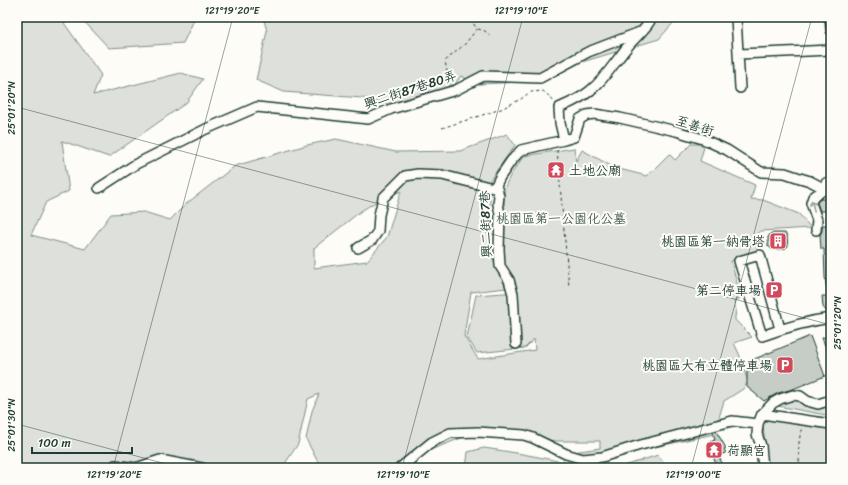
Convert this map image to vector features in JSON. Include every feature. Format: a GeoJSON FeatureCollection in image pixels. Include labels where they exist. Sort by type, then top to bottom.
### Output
{"type":"FeatureCollection","features":[{"type":"Feature","properties":{"kind":"street"},"geometry":{"type":"LineString","coordinates":[[560,141],[559,108],[580,98],[591,90],[605,76],[640,32],[650,23],[652,17]]}},
{"type":"Feature","properties":{"kind":"street"},"geometry":{"type":"LineString","coordinates":[[736,17],[740,88]]}},
{"type":"Feature","properties":{"kind":"street"},"geometry":{"type":"LineString","coordinates":[[830,17],[831,30]]}},
{"type":"Feature","properties":{"kind":"street","name":"興二街87巷80弄"},"geometry":{"type":"LineString","coordinates":[[99,188],[136,164],[206,129],[257,107],[368,119],[391,109],[456,90],[483,76],[540,78],[588,52],[640,32]]}},
{"type":"Feature","properties":{"kind":"street"},"geometry":{"type":"LineString","coordinates":[[738,54],[831,50]]}},
{"type":"Feature","properties":{"kind":"street","name":"至善街"},"geometry":{"type":"LineString","coordinates":[[560,141],[574,137],[580,119],[587,115],[594,114],[620,118],[703,139],[726,150],[761,172],[785,173],[810,181],[828,191]]}},
{"type":"Feature","properties":{"kind":"street","name":"興二街87巷"},"geometry":{"type":"LineString","coordinates":[[516,344],[513,294],[509,280],[500,266],[500,214],[498,204],[499,196],[496,185],[511,161],[521,150],[560,141]]}},
{"type":"Feature","properties":{"kind":"street"},"geometry":{"type":"LineString","coordinates":[[358,248],[372,240],[378,231],[379,215],[383,198],[405,176],[418,174],[442,175],[497,190]]}},
{"type":"Feature","properties":{"kind":"street"},"geometry":{"type":"LineString","coordinates":[[816,230],[817,220],[811,203],[813,197],[828,191],[826,184],[831,181]]}},
{"type":"Feature","properties":{"kind":"street"},"geometry":{"type":"LineString","coordinates":[[780,329],[760,255],[739,261],[762,336],[780,329],[828,318]]}},
{"type":"Feature","properties":{"kind":"street"},"geometry":{"type":"LineString","coordinates":[[763,468],[761,446],[757,434],[758,424],[762,414],[773,403],[793,395],[800,396],[807,401],[818,404],[831,400]]}},
{"type":"Feature","properties":{"kind":"street"},"geometry":{"type":"LineString","coordinates":[[762,414],[831,424]]}},
{"type":"Feature","properties":{"kind":"street"},"geometry":{"type":"LineString","coordinates":[[400,468],[432,442],[450,433],[478,432],[524,435],[566,454],[583,459],[602,457],[732,421],[758,424]]}},
{"type":"Feature","properties":{"kind":"street"},"geometry":{"type":"LineString","coordinates":[[115,465],[136,468],[160,460],[202,468]]}},
{"type":"Feature","properties":{"kind":"path"},"geometry":{"type":"LineString","coordinates":[[470,17],[477,29],[485,31],[494,38]]}},
{"type":"Feature","properties":{"kind":"path"},"geometry":{"type":"LineString","coordinates":[[444,93],[449,82],[445,62],[465,44],[477,29]]}},
{"type":"Feature","properties":{"kind":"path"},"geometry":{"type":"LineString","coordinates":[[442,128],[501,109],[521,99],[530,92],[543,91],[559,108]]}},
{"type":"Feature","properties":{"kind":"path"},"geometry":{"type":"LineString","coordinates":[[560,141],[569,287]]}},
{"type":"Feature","properties":{"kind":"path"},"geometry":{"type":"LineString","coordinates":[[800,468],[798,453],[799,436],[804,420]]}},
{"type":"Feature","properties":{"kind":"path"},"geometry":{"type":"LineString","coordinates":[[99,468],[115,465]]}},
{"type":"Feature","properties":{"kind":"green space","name":"桃園區第一公園化公墓"},"geometry":{"type":"Polygon","coordinates":[[[17,17],[75,17],[64,23],[101,75],[93,95],[181,73],[203,79],[186,103],[109,157],[62,141],[69,191],[46,202],[31,235],[85,249],[111,214],[144,212],[170,220],[186,204],[235,166],[307,145],[336,139],[396,152],[460,151],[507,134],[515,145],[490,180],[490,252],[506,288],[471,292],[464,336],[478,359],[535,350],[534,339],[525,348],[477,353],[467,337],[476,295],[518,292],[504,262],[504,190],[510,176],[524,156],[574,148],[576,161],[582,150],[615,168],[647,176],[669,154],[675,160],[691,144],[698,144],[704,147],[700,161],[755,185],[751,199],[763,200],[799,214],[811,228],[761,231],[757,233],[756,252],[731,261],[741,298],[734,301],[736,310],[735,320],[752,337],[734,343],[740,356],[748,382],[743,389],[724,401],[714,434],[592,461],[573,452],[600,448],[600,441],[556,441],[479,431],[428,451],[396,468],[321,468],[306,439],[312,411],[319,394],[308,399],[298,444],[282,468],[17,468],[17,17]],[[401,191],[379,200],[361,211],[314,248],[314,268],[367,261],[387,237],[401,191]]]}},
{"type":"Feature","properties":{"kind":"green space"},"geometry":{"type":"Polygon","coordinates":[[[80,17],[195,18],[183,43],[109,48],[80,17]]]}},
{"type":"Feature","properties":{"kind":"green space"},"geometry":{"type":"Polygon","coordinates":[[[263,17],[675,17],[674,22],[659,39],[582,62],[545,81],[478,84],[461,76],[445,98],[395,106],[362,98],[284,92],[256,80],[267,31],[263,17]]]}},
{"type":"Feature","properties":{"kind":"green space"},"geometry":{"type":"Polygon","coordinates":[[[793,398],[803,403],[831,404],[831,416],[778,406],[793,398]]]}},
{"type":"Feature","properties":{"kind":"green space"},"geometry":{"type":"Polygon","coordinates":[[[769,419],[831,429],[831,468],[767,468],[763,425],[769,419]]]}},
{"type":"Feature","properties":{"kind":"green space"},"geometry":{"type":"Polygon","coordinates":[[[484,448],[536,456],[586,468],[466,468],[468,452],[484,448]]]}},
{"type":"Feature","properties":{"kind":"green space"},"geometry":{"type":"Polygon","coordinates":[[[658,455],[669,468],[618,468],[658,455]]]}},
{"type":"Feature","properties":{"kind":"building"},"geometry":{"type":"Polygon","coordinates":[[[821,199],[831,199],[831,211],[820,211],[817,203],[821,199]]]}},
{"type":"Feature","properties":{"kind":"building"},"geometry":{"type":"Polygon","coordinates":[[[822,225],[831,225],[831,291],[827,291],[824,249],[821,249],[820,235],[822,225]]]}},
{"type":"Feature","properties":{"kind":"building","name":"桃園區第一納骨塔"},"geometry":{"type":"Polygon","coordinates":[[[771,233],[785,233],[787,236],[788,246],[784,249],[772,249],[768,246],[768,237],[771,233]]]}},
{"type":"Feature","properties":{"kind":"building"},"geometry":{"type":"Polygon","coordinates":[[[822,296],[831,296],[831,312],[827,312],[823,307],[822,296]]]}},
{"type":"Feature","properties":{"kind":"building"},"geometry":{"type":"Polygon","coordinates":[[[831,335],[831,361],[822,338],[831,335]]]}},
{"type":"Feature","properties":{"kind":"building","name":"桃園區大有立體停車場"},"geometry":{"type":"Polygon","coordinates":[[[810,336],[825,376],[793,389],[778,393],[764,401],[747,387],[747,371],[752,360],[810,336]]]}},
{"type":"Feature","properties":{"kind":"building","name":"荷顯宮"},"geometry":{"type":"Polygon","coordinates":[[[716,431],[726,448],[724,449],[726,453],[718,455],[724,467],[715,462],[709,442],[715,440],[713,432],[716,431]]]}},
{"type":"Feature","properties":{"kind":"place","name":"土地公廟"},"geometry":{"type":"Point","coordinates":[556,170]}},
{"type":"Feature","properties":{"kind":"place","name":"桃園區第一納骨塔"},"geometry":{"type":"Point","coordinates":[778,241]}},
{"type":"Feature","properties":{"kind":"place","name":"第二停車場"},"geometry":{"type":"Point","coordinates":[774,290]}},
{"type":"Feature","properties":{"kind":"place","name":"桃園區大有立體停車場"},"geometry":{"type":"Point","coordinates":[785,365]}},
{"type":"Feature","properties":{"kind":"place","name":"荷顯宮"},"geometry":{"type":"Point","coordinates":[714,450]}}]}
